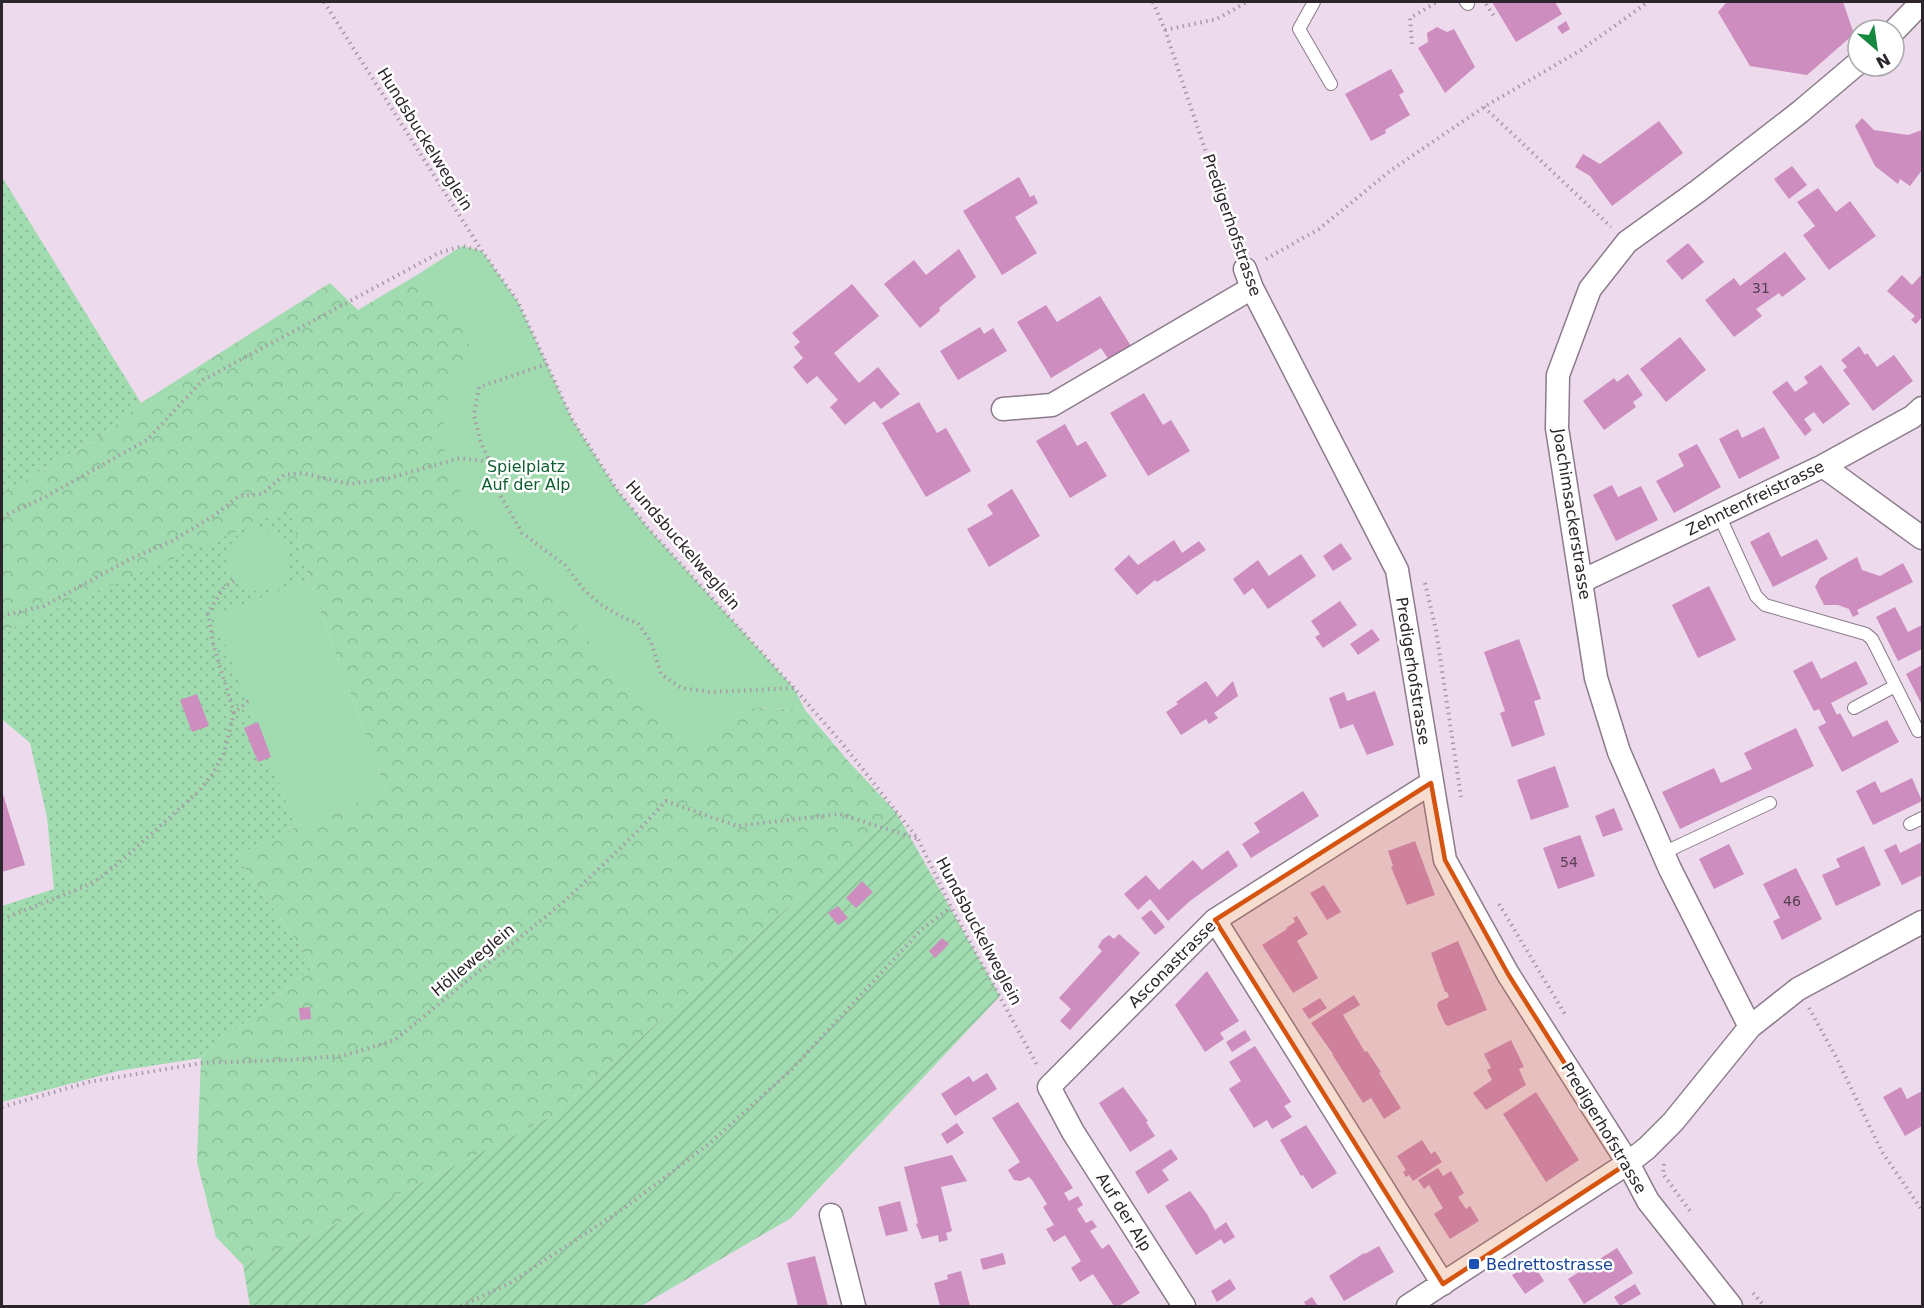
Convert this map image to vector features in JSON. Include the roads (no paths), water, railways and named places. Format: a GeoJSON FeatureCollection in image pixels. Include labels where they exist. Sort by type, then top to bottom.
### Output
{"type":"FeatureCollection","features":[{"type":"Feature","properties":{"kind":"street"},"geometry":{"type":"LineString","coordinates":[[1906,19],[1923,2]]}},
{"type":"Feature","properties":{"kind":"street","name":"Joachimsackerstrasse"},"geometry":{"type":"LineString","coordinates":[[1749,1027],[1663,853],[1619,752],[1596,678],[1557,428],[1558,375],[1590,289],[1627,242],[1698,191],[1846,73]]}},
{"type":"Feature","properties":{"kind":"street","name":"Predigerhofstrasse"},"geometry":{"type":"LineString","coordinates":[[1003,409],[1052,405],[1252,273],[1397,570],[1445,860],[1508,974],[1628,1163],[1648,1201],[1731,1306]]}},
{"type":"Feature","properties":{"kind":"street","name":"Zehntenfreistrasse"},"geometry":{"type":"LineString","coordinates":[[1582,581],[1823,466],[1912,417],[1923,408]]}},
{"type":"Feature","properties":{"kind":"street"},"geometry":{"type":"LineString","coordinates":[[1823,466],[1923,538]]}},
{"type":"Feature","properties":{"kind":"street","name":"Asconastrasse"},"geometry":{"type":"LineString","coordinates":[[1066,1117],[1049,1087],[1215,920],[1431,783]]}},
{"type":"Feature","properties":{"kind":"street"},"geometry":{"type":"LineString","coordinates":[[1215,920],[1443,1284]]}},
{"type":"Feature","properties":{"kind":"street"},"geometry":{"type":"LineString","coordinates":[[1408,1306],[1628,1163],[1647,1148],[1673,1122],[1749,1027],[1798,989],[1923,922]]}},
{"type":"Feature","properties":{"kind":"street","name":"Auf der Alp"},"geometry":{"type":"LineString","coordinates":[[1066,1117],[1073,1132],[1184,1306]]}},
{"type":"Feature","properties":{"kind":"street"},"geometry":{"type":"LineString","coordinates":[[831,1215],[854,1306]]}},
{"type":"Feature","properties":{"kind":"lane"},"geometry":{"type":"LineString","coordinates":[[1314,2],[1299,28],[1330,84]]}},
{"type":"Feature","properties":{"kind":"lane"},"geometry":{"type":"LineString","coordinates":[[1719,515],[1756,596],[1765,605],[1866,634],[1872,639],[1918,731]]}},
{"type":"Feature","properties":{"kind":"lane"},"geometry":{"type":"LineString","coordinates":[[1854,708],[1895,686]]}},
{"type":"Feature","properties":{"kind":"lane"},"geometry":{"type":"LineString","coordinates":[[1663,853],[1770,803]]}},
{"type":"Feature","properties":{"kind":"lane"},"geometry":{"type":"LineString","coordinates":[[1910,824],[1923,818]]}},
{"type":"Feature","properties":{"kind":"place","name":"Bedrettostrasse"},"geometry":{"type":"Point","coordinates":[1474,1264]}},
{"type":"Feature","properties":{"kind":"park label","name":"Spielplatz Auf der Alp"},"geometry":{"type":"Point","coordinates":[526,475]}}]}
